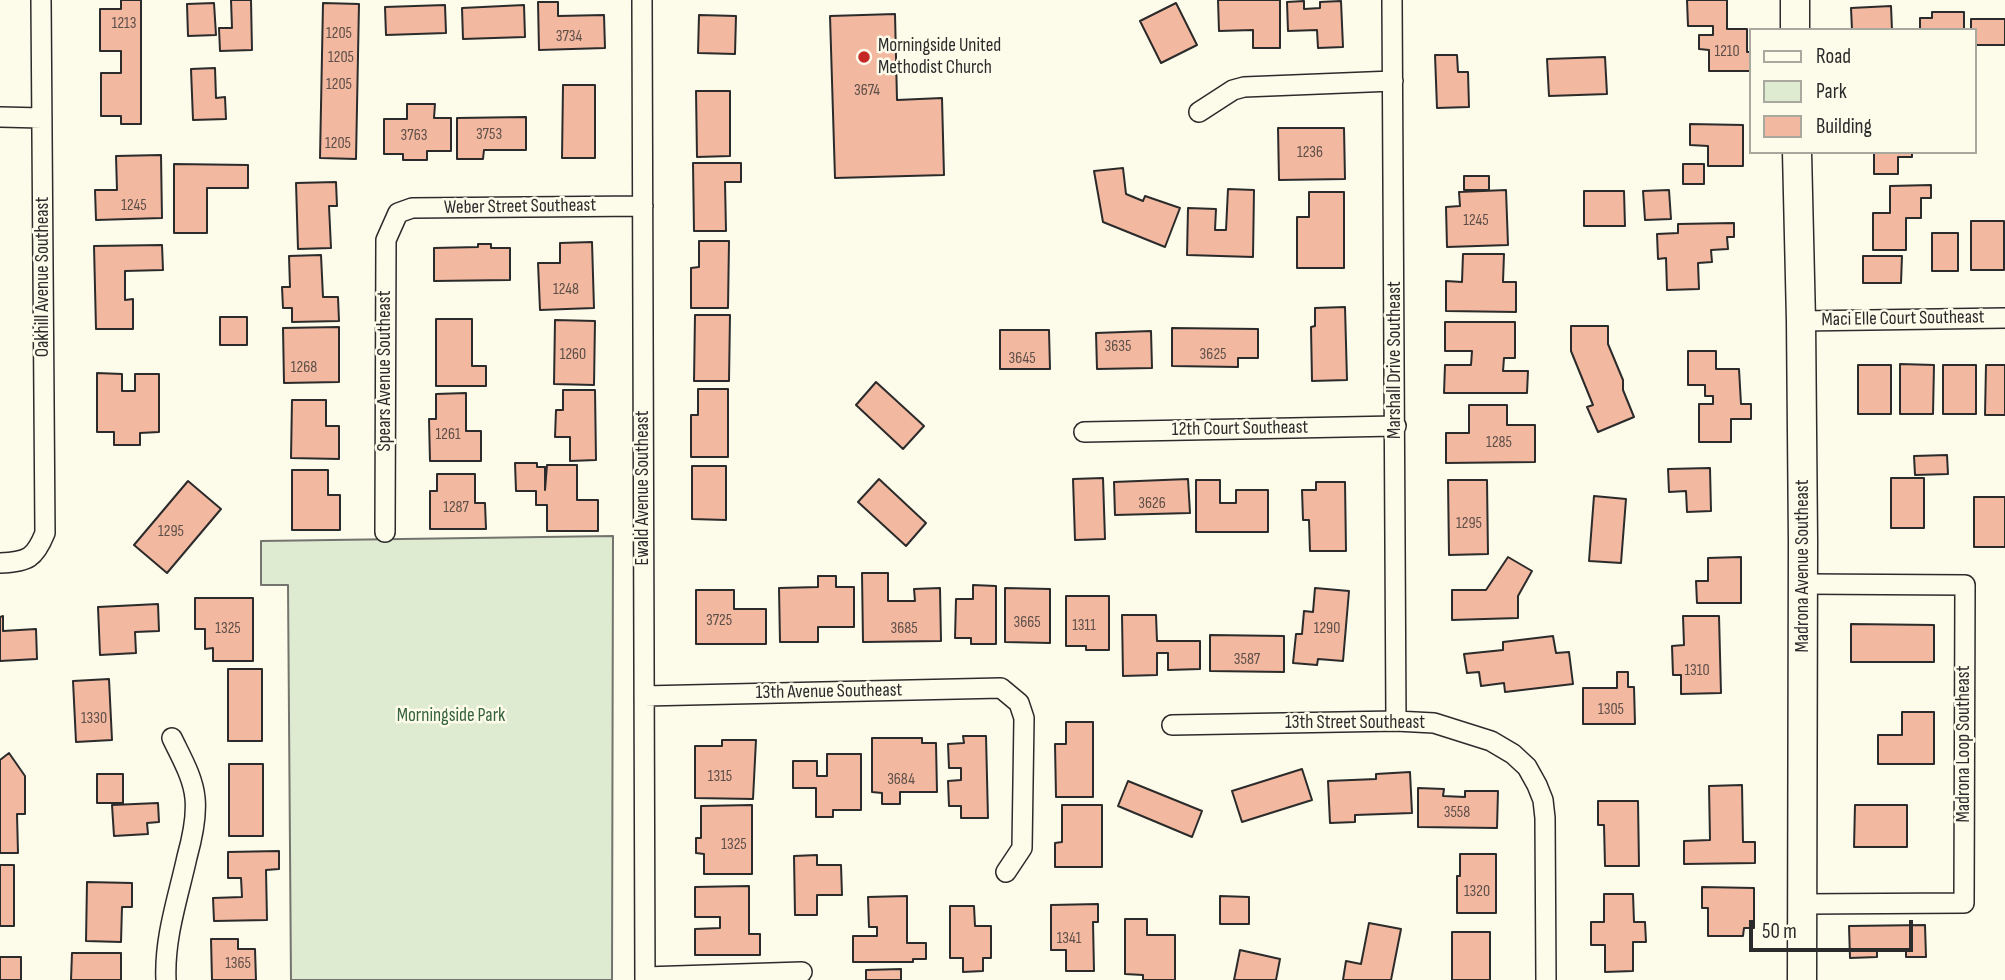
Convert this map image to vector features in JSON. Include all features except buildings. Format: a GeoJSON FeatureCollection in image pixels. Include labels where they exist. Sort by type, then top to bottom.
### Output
{"type":"FeatureCollection","features":[{"type":"Feature","properties":{"kind":"main road"},"geometry":{"type":"LineString","coordinates":[[1795,0],[1795,28]]}},
{"type":"Feature","properties":{"kind":"main road","name":"Madrona Avenue Southeast"},"geometry":{"type":"LineString","coordinates":[[1797,154],[1804,584],[1802,980]]}},
{"type":"Feature","properties":{"kind":"street","name":"Oakhill Avenue Southeast"},"geometry":{"type":"LineString","coordinates":[[0,563],[26,560],[37,552],[45,533],[41,0]]}},
{"type":"Feature","properties":{"kind":"street","name":"Ewald Avenue Southeast"},"geometry":{"type":"LineString","coordinates":[[642,0],[645,978],[802,972]]}},
{"type":"Feature","properties":{"kind":"street","name":"Marshall Drive Southeast"},"geometry":{"type":"LineString","coordinates":[[1392,0],[1396,721]]}},
{"type":"Feature","properties":{"kind":"street"},"geometry":{"type":"LineString","coordinates":[[1199,112],[1233,90],[1244,87],[1393,81]]}},
{"type":"Feature","properties":{"kind":"street"},"geometry":{"type":"LineString","coordinates":[[0,117],[42,118]]}},
{"type":"Feature","properties":{"kind":"street","name":"Weber Street Southeast"},"geometry":{"type":"LineString","coordinates":[[398,213],[412,208],[643,206]]}},
{"type":"Feature","properties":{"kind":"street","name":"Spears Avenue Southeast"},"geometry":{"type":"LineString","coordinates":[[384,532],[386,240],[398,213]]}},
{"type":"Feature","properties":{"kind":"street","name":"Maci Elle Court Southeast"},"geometry":{"type":"LineString","coordinates":[[1801,321],[2005,318]]}},
{"type":"Feature","properties":{"kind":"street","name":"12th Court Southeast"},"geometry":{"type":"LineString","coordinates":[[1084,432],[1396,426]]}},
{"type":"Feature","properties":{"kind":"street","name":"Madrona Loop Southeast"},"geometry":{"type":"LineString","coordinates":[[1804,584],[1965,585],[1964,903],[1804,904]]}},
{"type":"Feature","properties":{"kind":"street","name":"13th Avenue Southeast"},"geometry":{"type":"LineString","coordinates":[[644,696],[1001,688],[1019,703],[1024,718],[1022,848],[1006,872]]}},
{"type":"Feature","properties":{"kind":"street","name":"13th Street Southeast"},"geometry":{"type":"LineString","coordinates":[[1172,724],[1396,721],[1434,723],[1491,741],[1513,754],[1527,768],[1543,800],[1546,980]]}},
{"type":"Feature","properties":{"kind":"street"},"geometry":{"type":"LineString","coordinates":[[166,980],[165,963],[170,928],[193,832],[196,800],[192,781],[172,738]]}},
{"type":"Feature","properties":{"kind":"green space","name":"Morningside Park"},"geometry":{"type":"Polygon","coordinates":[[[613,536],[612,980],[291,980],[288,585],[261,585],[261,541],[613,536]]]}},
{"type":"Feature","properties":{"kind":"place","name":"Morningside United Methodist Church"},"geometry":{"type":"Point","coordinates":[864,57]}}]}
